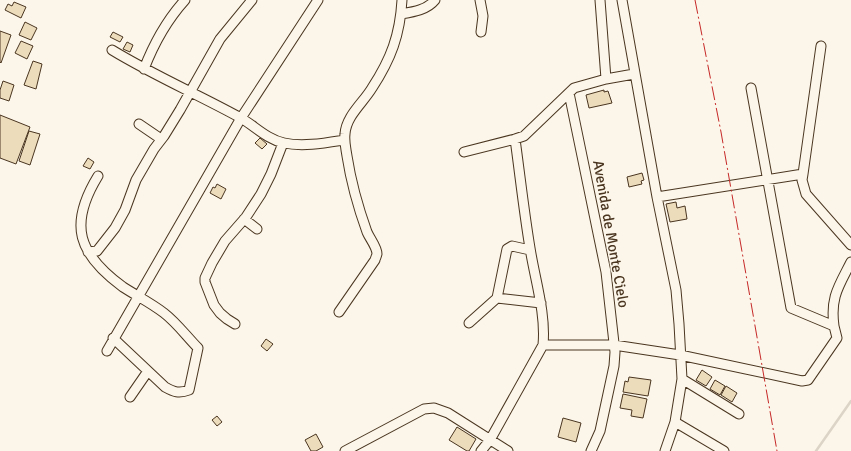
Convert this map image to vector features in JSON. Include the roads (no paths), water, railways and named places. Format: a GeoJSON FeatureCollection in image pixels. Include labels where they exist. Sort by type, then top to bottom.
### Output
{"type":"FeatureCollection","features":[{"type":"Feature","properties":{"kind":"street"},"geometry":{"type":"LineString","coordinates":[[144,69],[158,36],[174,12],[185,0]]}},
{"type":"Feature","properties":{"kind":"street"},"geometry":{"type":"LineString","coordinates":[[88,252],[98,251],[115,228],[125,210],[136,180],[164,136],[220,39],[252,0]]}},
{"type":"Feature","properties":{"kind":"street"},"geometry":{"type":"LineString","coordinates":[[107,351],[113,338],[241,118],[318,0]]}},
{"type":"Feature","properties":{"kind":"street"},"geometry":{"type":"LineString","coordinates":[[339,312],[375,260],[377,254],[354,192],[344,140],[345,133],[350,118],[372,89],[392,51],[399,32],[402,0]]}},
{"type":"Feature","properties":{"kind":"street"},"geometry":{"type":"LineString","coordinates":[[401,14],[416,11],[431,4],[435,0]]}},
{"type":"Feature","properties":{"kind":"street"},"geometry":{"type":"LineString","coordinates":[[480,0],[483,16],[481,32]]}},
{"type":"Feature","properties":{"kind":"street"},"geometry":{"type":"LineString","coordinates":[[600,0],[606,79]]}},
{"type":"Feature","properties":{"kind":"street"},"geometry":{"type":"LineString","coordinates":[[622,0],[634,74],[676,290],[682,379],[675,422],[665,451]]}},
{"type":"Feature","properties":{"kind":"street"},"geometry":{"type":"LineString","coordinates":[[821,46],[802,180],[806,194],[851,245]]}},
{"type":"Feature","properties":{"kind":"street"},"geometry":{"type":"LineString","coordinates":[[112,50],[144,69],[241,118],[261,133],[283,143],[305,145],[344,140]]}},
{"type":"Feature","properties":{"kind":"street"},"geometry":{"type":"LineString","coordinates":[[464,152],[524,136],[574,88],[606,79],[634,74]]}},
{"type":"Feature","properties":{"kind":"street"},"geometry":{"type":"LineString","coordinates":[[751,88],[791,308],[834,326]]}},
{"type":"Feature","properties":{"kind":"street","name":"Avenida de Monte Cielo"},"geometry":{"type":"LineString","coordinates":[[569,93],[606,272],[614,345],[614,366],[608,395],[600,431],[591,451]]}},
{"type":"Feature","properties":{"kind":"street"},"geometry":{"type":"LineString","coordinates":[[139,124],[161,139]]}},
{"type":"Feature","properties":{"kind":"street"},"geometry":{"type":"LineString","coordinates":[[481,451],[490,440],[543,345],[544,336],[541,303],[530,250],[515,139]]}},
{"type":"Feature","properties":{"kind":"street"},"geometry":{"type":"LineString","coordinates":[[235,324],[223,316],[214,305],[205,282],[205,278],[225,241],[244,219],[264,188],[283,143]]}},
{"type":"Feature","properties":{"kind":"street"},"geometry":{"type":"LineString","coordinates":[[657,197],[802,174]]}},
{"type":"Feature","properties":{"kind":"street"},"geometry":{"type":"LineString","coordinates":[[98,176],[88,192],[81,212],[81,232],[83,242],[88,252],[107,274],[124,287],[166,314],[198,348],[189,390],[181,393],[172,392],[113,338]]}},
{"type":"Feature","properties":{"kind":"street"},"geometry":{"type":"LineString","coordinates":[[244,219],[257,229]]}},
{"type":"Feature","properties":{"kind":"street"},"geometry":{"type":"LineString","coordinates":[[469,322],[497,298],[506,249],[512,246],[530,250]]}},
{"type":"Feature","properties":{"kind":"street"},"geometry":{"type":"LineString","coordinates":[[543,345],[614,345],[680,355],[802,381],[808,380],[837,338],[832,314],[834,297],[851,262]]}},
{"type":"Feature","properties":{"kind":"street"},"geometry":{"type":"LineString","coordinates":[[497,298],[541,303]]}},
{"type":"Feature","properties":{"kind":"street"},"geometry":{"type":"LineString","coordinates":[[130,397],[148,371]]}},
{"type":"Feature","properties":{"kind":"street"},"geometry":{"type":"LineString","coordinates":[[682,379],[739,414]]}},
{"type":"Feature","properties":{"kind":"street"},"geometry":{"type":"LineString","coordinates":[[346,451],[424,409],[434,408],[448,413],[508,451]]}},
{"type":"Feature","properties":{"kind":"street"},"geometry":{"type":"LineString","coordinates":[[675,422],[724,451]]}},
{"type":"Feature","properties":{"kind":"waterway"},"geometry":{"type":"LineString","coordinates":[[816,451],[851,401]]}}]}
